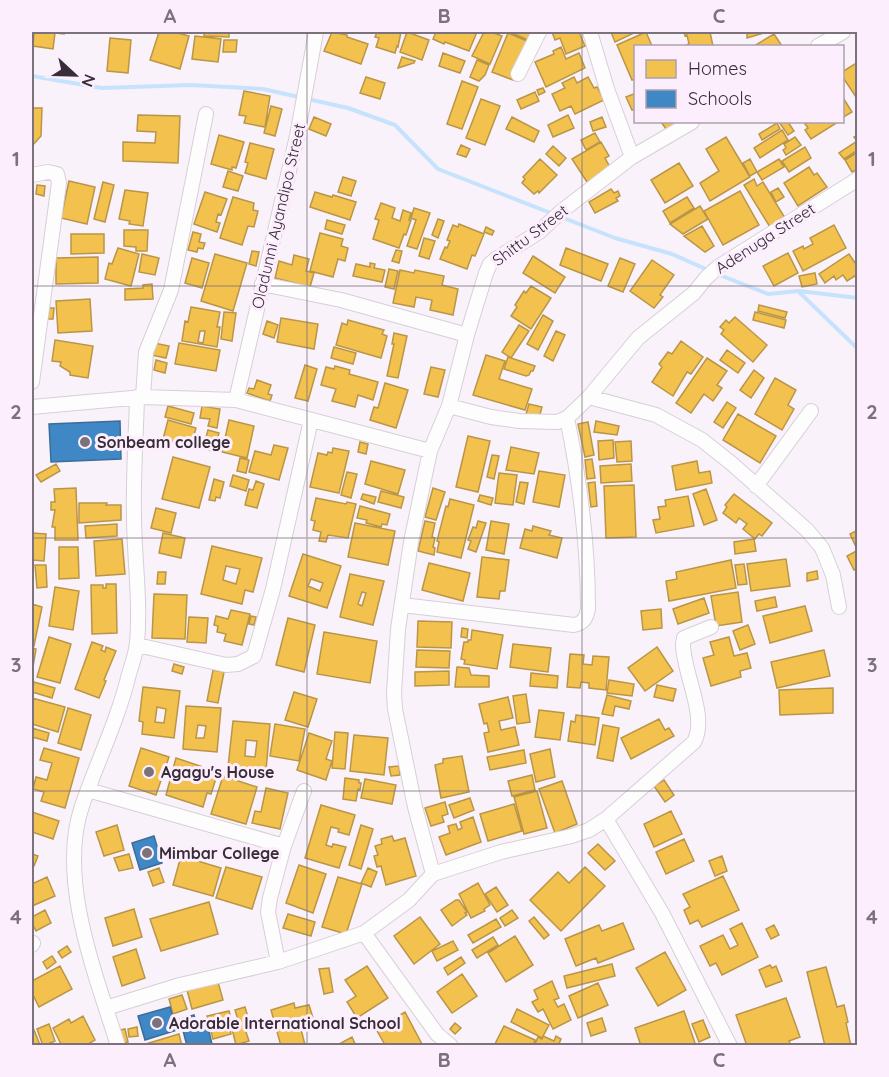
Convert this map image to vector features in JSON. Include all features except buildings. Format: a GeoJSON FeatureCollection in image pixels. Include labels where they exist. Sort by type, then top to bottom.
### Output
{"type":"FeatureCollection","features":[{"type":"Feature","properties":{"kind":"street","name":"Oladunni Ayandipo Street"},"geometry":{"type":"LineString","coordinates":[[236,400],[302,112],[316,32]]}},
{"type":"Feature","properties":{"kind":"street"},"geometry":{"type":"LineString","coordinates":[[518,74],[539,32]]}},
{"type":"Feature","properties":{"kind":"street"},"geometry":{"type":"LineString","coordinates":[[591,32],[607,89],[632,157]]}},
{"type":"Feature","properties":{"kind":"street"},"geometry":{"type":"LineString","coordinates":[[820,45],[843,32]]}},
{"type":"Feature","properties":{"kind":"street"},"geometry":{"type":"LineString","coordinates":[[118,1046],[84,937],[74,874],[75,834],[81,809],[112,729],[137,645],[137,560],[134,516],[140,397],[146,352],[171,290],[206,114]]}},
{"type":"Feature","properties":{"kind":"street","name":"Shittu Street"},"geometry":{"type":"LineString","coordinates":[[433,874],[415,807],[395,709],[394,693],[402,605],[411,542],[430,451],[448,406],[467,334],[490,264],[505,252],[539,232],[563,210],[632,157],[690,123]]}},
{"type":"Feature","properties":{"kind":"street"},"geometry":{"type":"LineString","coordinates":[[32,175],[48,172],[57,174],[59,183],[32,382]]}},
{"type":"Feature","properties":{"kind":"street","name":"Adenuga Street"},"geometry":{"type":"LineString","coordinates":[[567,418],[589,397],[638,338],[694,293],[718,267],[858,179]]}},
{"type":"Feature","properties":{"kind":"street"},"geometry":{"type":"LineString","coordinates":[[262,284],[341,300],[467,334]]}},
{"type":"Feature","properties":{"kind":"street"},"geometry":{"type":"LineString","coordinates":[[32,406],[140,397],[236,400],[430,451]]}},
{"type":"Feature","properties":{"kind":"street"},"geometry":{"type":"LineString","coordinates":[[589,397],[656,415],[702,440],[807,530],[822,548],[833,574],[839,607]]}},
{"type":"Feature","properties":{"kind":"street"},"geometry":{"type":"LineString","coordinates":[[402,605],[574,625],[585,620],[588,609],[585,522],[567,418],[556,422],[519,421],[491,417],[448,406]]}},
{"type":"Feature","properties":{"kind":"street"},"geometry":{"type":"LineString","coordinates":[[756,486],[811,411]]}},
{"type":"Feature","properties":{"kind":"street"},"geometry":{"type":"LineString","coordinates":[[137,645],[226,665],[238,664],[254,656],[273,589],[311,420]]}},
{"type":"Feature","properties":{"kind":"street"},"geometry":{"type":"LineString","coordinates":[[106,1008],[180,985],[278,962],[364,933],[409,900],[433,874],[501,852],[589,830],[606,819],[694,742],[698,729],[697,713],[683,644],[684,638],[711,627]]}},
{"type":"Feature","properties":{"kind":"street"},"geometry":{"type":"LineString","coordinates":[[88,790],[284,846]]}},
{"type":"Feature","properties":{"kind":"street"},"geometry":{"type":"LineString","coordinates":[[278,962],[268,912],[284,846],[304,791]]}},
{"type":"Feature","properties":{"kind":"street"},"geometry":{"type":"LineString","coordinates":[[606,819],[662,913],[730,1046]]}},
{"type":"Feature","properties":{"kind":"street"},"geometry":{"type":"LineString","coordinates":[[364,933],[437,1034],[451,1046]]}},
{"type":"Feature","properties":{"kind":"waterway"},"geometry":{"type":"LineString","coordinates":[[32,76],[102,88],[191,85],[263,89],[348,108],[395,125],[438,169],[615,238],[672,254],[710,271]]}},
{"type":"Feature","properties":{"kind":"waterway"},"geometry":{"type":"LineString","coordinates":[[717,274],[768,294],[799,291],[858,298]]}},
{"type":"Feature","properties":{"kind":"waterway"},"geometry":{"type":"LineString","coordinates":[[799,292],[858,349]]}},
{"type":"Feature","properties":{"kind":"place","name":"Sonbeam college"},"geometry":{"type":"Point","coordinates":[85,442]}},
{"type":"Feature","properties":{"kind":"place","name":"Agagu's House"},"geometry":{"type":"Point","coordinates":[149,772]}},
{"type":"Feature","properties":{"kind":"place","name":"Mimbar College"},"geometry":{"type":"Point","coordinates":[147,853]}},
{"type":"Feature","properties":{"kind":"place","name":"Adorable International School"},"geometry":{"type":"Point","coordinates":[157,1023]}}]}
